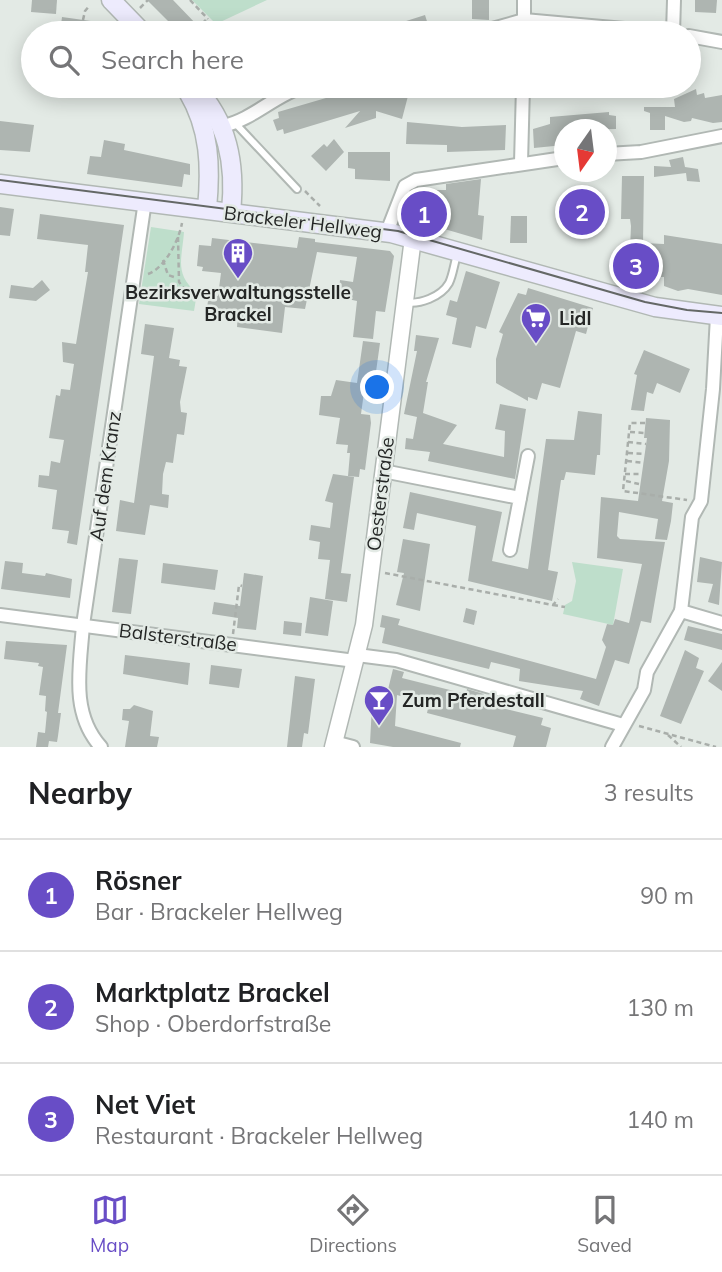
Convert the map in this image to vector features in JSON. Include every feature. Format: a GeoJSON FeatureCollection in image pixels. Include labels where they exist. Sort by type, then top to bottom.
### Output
{"type":"FeatureCollection","features":[{"type":"Feature","properties":{"kind":"main road"},"geometry":{"type":"LineString","coordinates":[[111,0],[131,21]]}},
{"type":"Feature","properties":{"kind":"main road"},"geometry":{"type":"LineString","coordinates":[[192,98],[198,108],[209,151],[207,209]]}},
{"type":"Feature","properties":{"kind":"main road"},"geometry":{"type":"LineString","coordinates":[[205,98],[229,125],[231,212]]}},
{"type":"Feature","properties":{"kind":"main road","name":"Brackeler Hellweg"},"geometry":{"type":"LineString","coordinates":[[0,184],[387,232],[655,307],[719,316]]}},
{"type":"Feature","properties":{"kind":"street"},"geometry":{"type":"LineString","coordinates":[[524,0],[524,20]]}},
{"type":"Feature","properties":{"kind":"street"},"geometry":{"type":"LineString","coordinates":[[672,21],[674,0]]}},
{"type":"Feature","properties":{"kind":"street"},"geometry":{"type":"LineString","coordinates":[[520,21],[535,21]]}},
{"type":"Feature","properties":{"kind":"street"},"geometry":{"type":"LineString","coordinates":[[701,38],[722,42]]}},
{"type":"Feature","properties":{"kind":"street"},"geometry":{"type":"LineString","coordinates":[[229,125],[274,98]]}},
{"type":"Feature","properties":{"kind":"street"},"geometry":{"type":"LineString","coordinates":[[521,163],[523,98]]}},
{"type":"Feature","properties":{"kind":"street"},"geometry":{"type":"LineString","coordinates":[[617,154],[722,136]]}},
{"type":"Feature","properties":{"kind":"street"},"geometry":{"type":"LineString","coordinates":[[387,232],[405,186],[443,174],[554,159]]}},
{"type":"Feature","properties":{"kind":"street","name":"Auf dem Kranz"},"geometry":{"type":"LineString","coordinates":[[101,747],[81,708],[79,689],[83,625],[145,201]]}},
{"type":"Feature","properties":{"kind":"street","name":"Oesterstraße"},"geometry":{"type":"LineString","coordinates":[[333,745],[364,625],[413,238]]}},
{"type":"Feature","properties":{"kind":"street"},"geometry":{"type":"LineString","coordinates":[[612,747],[644,690],[648,672],[681,611],[692,517],[701,501],[719,316]]}},
{"type":"Feature","properties":{"kind":"street"},"geometry":{"type":"LineString","coordinates":[[510,550],[528,456]]}},
{"type":"Feature","properties":{"kind":"street"},"geometry":{"type":"LineString","coordinates":[[383,471],[520,498]]}},
{"type":"Feature","properties":{"kind":"street"},"geometry":{"type":"LineString","coordinates":[[681,611],[722,623]]}},
{"type":"Feature","properties":{"kind":"street","name":"Balsterstraße"},"geometry":{"type":"LineString","coordinates":[[0,615],[232,644],[396,660],[624,723]]}},
{"type":"Feature","properties":{"kind":"street"},"geometry":{"type":"LineString","coordinates":[[333,745],[353,747]]}},
{"type":"Feature","properties":{"kind":"lane"},"geometry":{"type":"LineString","coordinates":[[229,125],[297,188]]}},
{"type":"Feature","properties":{"kind":"lane"},"geometry":{"type":"LineString","coordinates":[[403,302],[414,304],[429,299],[449,284],[459,251]]}},
{"type":"Feature","properties":{"kind":"path"},"geometry":{"type":"LineString","coordinates":[[139,9],[148,0]]}},
{"type":"Feature","properties":{"kind":"path"},"geometry":{"type":"LineString","coordinates":[[190,0],[208,19]]}},
{"type":"Feature","properties":{"kind":"path"},"geometry":{"type":"LineString","coordinates":[[83,20],[90,5]]}},
{"type":"Feature","properties":{"kind":"path"},"geometry":{"type":"LineString","coordinates":[[297,188],[300,185],[320,206]]}},
{"type":"Feature","properties":{"kind":"path"},"geometry":{"type":"LineString","coordinates":[[182,222],[178,237],[178,278],[190,296]]}},
{"type":"Feature","properties":{"kind":"path"},"geometry":{"type":"LineString","coordinates":[[135,277],[154,272],[178,237]]}},
{"type":"Feature","properties":{"kind":"path"},"geometry":{"type":"LineString","coordinates":[[163,260],[168,275],[178,278]]}},
{"type":"Feature","properties":{"kind":"path"},"geometry":{"type":"LineString","coordinates":[[645,423],[630,423],[623,491],[701,501]]}},
{"type":"Feature","properties":{"kind":"path"},"geometry":{"type":"LineString","coordinates":[[629,432],[644,433]]}},
{"type":"Feature","properties":{"kind":"path"},"geometry":{"type":"LineString","coordinates":[[628,442],[646,444]]}},
{"type":"Feature","properties":{"kind":"path"},"geometry":{"type":"LineString","coordinates":[[627,453],[645,454]]}},
{"type":"Feature","properties":{"kind":"path"},"geometry":{"type":"LineString","coordinates":[[626,460],[644,463]]}},
{"type":"Feature","properties":{"kind":"path"},"geometry":{"type":"LineString","coordinates":[[625,474],[640,474]]}},
{"type":"Feature","properties":{"kind":"path"},"geometry":{"type":"LineString","coordinates":[[624,481],[639,484]]}},
{"type":"Feature","properties":{"kind":"path"},"geometry":{"type":"LineString","coordinates":[[380,572],[565,607]]}},
{"type":"Feature","properties":{"kind":"path"},"geometry":{"type":"LineString","coordinates":[[232,644],[238,612],[239,585],[242,586]]}},
{"type":"Feature","properties":{"kind":"path"},"geometry":{"type":"LineString","coordinates":[[552,605],[558,599]]}},
{"type":"Feature","properties":{"kind":"path"},"geometry":{"type":"LineString","coordinates":[[624,723],[716,747]]}},
{"type":"Feature","properties":{"kind":"path"},"geometry":{"type":"LineString","coordinates":[[668,734],[681,747]]}},
{"type":"Feature","properties":{"kind":"green space"},"geometry":{"type":"Polygon","coordinates":[[[192,0],[267,0],[222,21],[213,21],[192,0]]]}},
{"type":"Feature","properties":{"kind":"green space"},"geometry":{"type":"Polygon","coordinates":[[[151,227],[184,232],[181,265],[185,279],[197,293],[194,311],[139,304],[151,227]]]}},
{"type":"Feature","properties":{"kind":"green space"},"geometry":{"type":"Polygon","coordinates":[[[572,562],[623,569],[613,625],[563,614],[565,605],[572,601],[576,581],[572,562]]]}},
{"type":"Feature","properties":{"kind":"building"},"geometry":{"type":"Polygon","coordinates":[[[32,0],[57,0],[56,14],[31,12],[32,0]]]}},
{"type":"Feature","properties":{"kind":"building"},"geometry":{"type":"Polygon","coordinates":[[[147,0],[173,0],[193,21],[168,21],[147,0]]]}},
{"type":"Feature","properties":{"kind":"building"},"geometry":{"type":"Polygon","coordinates":[[[472,0],[489,0],[489,20],[472,19],[472,0]]]}},
{"type":"Feature","properties":{"kind":"building"},"geometry":{"type":"Polygon","coordinates":[[[695,0],[717,0],[716,13],[695,12],[695,0]]]}},
{"type":"Feature","properties":{"kind":"building"},"geometry":{"type":"Polygon","coordinates":[[[425,15],[427,21],[406,21],[425,15]]]}},
{"type":"Feature","properties":{"kind":"building"},"geometry":{"type":"Polygon","coordinates":[[[62,17],[91,21],[62,21],[62,17]]]}},
{"type":"Feature","properties":{"kind":"building"},"geometry":{"type":"Polygon","coordinates":[[[704,93],[705,98],[722,95],[722,122],[713,123],[692,118],[691,121],[684,122],[665,116],[665,130],[650,130],[650,113],[644,111],[644,107],[675,107],[674,99],[701,98],[701,94],[704,93]]]}},
{"type":"Feature","properties":{"kind":"building"},"geometry":{"type":"Polygon","coordinates":[[[326,98],[407,98],[402,119],[376,111],[376,118],[345,128],[360,111],[284,134],[283,129],[277,131],[273,120],[279,118],[278,112],[326,98]]]}},
{"type":"Feature","properties":{"kind":"building"},"geometry":{"type":"Polygon","coordinates":[[[609,112],[609,115],[616,116],[616,119],[554,119],[554,146],[534,148],[533,129],[550,124],[550,117],[609,112]]]}},
{"type":"Feature","properties":{"kind":"building"},"geometry":{"type":"Polygon","coordinates":[[[0,121],[34,125],[30,152],[0,150],[0,121]]]}},
{"type":"Feature","properties":{"kind":"building"},"geometry":{"type":"Polygon","coordinates":[[[407,122],[462,127],[506,125],[505,150],[447,152],[447,145],[406,144],[407,122]]]}},
{"type":"Feature","properties":{"kind":"building"},"geometry":{"type":"Polygon","coordinates":[[[334,139],[344,152],[326,171],[311,156],[324,144],[327,147],[334,139]]]}},
{"type":"Feature","properties":{"kind":"building"},"geometry":{"type":"Polygon","coordinates":[[[104,140],[125,144],[124,150],[190,164],[190,175],[184,174],[182,187],[87,174],[90,156],[101,157],[104,140]]]}},
{"type":"Feature","properties":{"kind":"building"},"geometry":{"type":"Polygon","coordinates":[[[348,152],[390,152],[390,181],[355,179],[355,169],[348,168],[348,152]]]}},
{"type":"Feature","properties":{"kind":"building"},"geometry":{"type":"Polygon","coordinates":[[[683,157],[685,167],[698,169],[700,182],[687,181],[686,173],[654,177],[654,166],[671,167],[669,160],[683,157]]]}},
{"type":"Feature","properties":{"kind":"building"},"geometry":{"type":"Polygon","coordinates":[[[622,176],[644,176],[643,243],[664,244],[664,235],[722,244],[722,295],[688,289],[678,291],[664,286],[664,277],[623,275],[624,248],[630,249],[631,226],[630,219],[621,219],[622,176]]]}},
{"type":"Feature","properties":{"kind":"building"},"geometry":{"type":"Polygon","coordinates":[[[481,179],[478,215],[484,216],[482,240],[407,218],[415,191],[436,197],[437,190],[446,190],[446,184],[481,179]]]}},
{"type":"Feature","properties":{"kind":"building"},"geometry":{"type":"Polygon","coordinates":[[[0,207],[14,209],[10,236],[0,235],[0,207]]]}},
{"type":"Feature","properties":{"kind":"building"},"geometry":{"type":"Polygon","coordinates":[[[40,214],[124,225],[77,545],[67,543],[69,531],[52,529],[57,490],[38,487],[39,475],[49,476],[51,461],[60,463],[64,440],[49,438],[56,395],[60,396],[61,389],[70,390],[74,364],[63,362],[62,342],[76,344],[88,272],[85,272],[88,245],[37,239],[40,214]]]}},
{"type":"Feature","properties":{"kind":"building"},"geometry":{"type":"Polygon","coordinates":[[[511,216],[527,216],[527,243],[510,243],[511,216]]]}},
{"type":"Feature","properties":{"kind":"building"},"geometry":{"type":"Polygon","coordinates":[[[299,237],[315,239],[315,242],[390,251],[394,256],[385,312],[376,311],[373,339],[353,337],[357,301],[338,297],[340,280],[353,282],[357,257],[317,252],[305,309],[285,307],[282,333],[237,327],[238,312],[207,308],[209,294],[218,296],[221,273],[202,271],[203,267],[197,266],[199,245],[211,246],[212,238],[297,248],[299,237]]]}},
{"type":"Feature","properties":{"kind":"building"},"geometry":{"type":"Polygon","coordinates":[[[466,271],[500,282],[486,329],[476,326],[471,348],[452,344],[457,318],[446,315],[450,300],[457,302],[466,271]]]}},
{"type":"Feature","properties":{"kind":"building"},"geometry":{"type":"Polygon","coordinates":[[[42,280],[50,290],[36,301],[9,298],[11,285],[33,288],[42,280]]]}},
{"type":"Feature","properties":{"kind":"building","name":"Lidl"},"geometry":{"type":"Polygon","coordinates":[[[528,288],[593,308],[586,334],[576,331],[560,388],[542,383],[537,400],[528,397],[528,401],[496,383],[496,359],[503,334],[499,332],[518,293],[526,295],[528,288]]]}},
{"type":"Feature","properties":{"kind":"building"},"geometry":{"type":"Polygon","coordinates":[[[145,324],[174,328],[169,358],[180,360],[179,366],[187,367],[180,402],[181,412],[187,413],[184,435],[177,434],[173,463],[166,462],[163,474],[162,494],[169,495],[168,508],[150,505],[145,535],[116,531],[120,500],[134,503],[154,356],[141,354],[145,324]]]}},
{"type":"Feature","properties":{"kind":"building"},"geometry":{"type":"Polygon","coordinates":[[[416,335],[439,338],[426,382],[423,413],[457,425],[443,444],[504,457],[505,431],[495,429],[500,404],[526,409],[515,479],[428,461],[430,452],[405,449],[406,438],[413,439],[417,417],[404,414],[417,351],[414,351],[416,335]]]}},
{"type":"Feature","properties":{"kind":"building"},"geometry":{"type":"Polygon","coordinates":[[[363,341],[380,343],[374,386],[365,385],[361,414],[370,415],[371,423],[365,470],[360,469],[359,477],[348,476],[348,445],[336,444],[340,418],[319,415],[321,396],[331,396],[336,380],[357,383],[363,341]]]}},
{"type":"Feature","properties":{"kind":"building"},"geometry":{"type":"Polygon","coordinates":[[[644,350],[690,369],[680,393],[657,383],[653,394],[647,392],[644,411],[631,410],[637,375],[634,374],[644,350]]]}},
{"type":"Feature","properties":{"kind":"building"},"geometry":{"type":"Polygon","coordinates":[[[578,411],[602,414],[600,455],[597,455],[595,475],[566,472],[564,480],[561,480],[548,570],[558,572],[552,601],[468,581],[476,526],[417,513],[414,530],[403,528],[410,492],[502,512],[492,561],[528,569],[546,439],[574,440],[578,411]]]}},
{"type":"Feature","properties":{"kind":"building"},"geometry":{"type":"Polygon","coordinates":[[[646,418],[670,420],[669,461],[662,501],[673,503],[671,521],[667,540],[655,539],[658,519],[619,512],[617,536],[620,539],[665,542],[651,623],[641,621],[629,664],[615,660],[599,706],[580,699],[583,691],[519,681],[520,669],[491,662],[489,669],[382,643],[385,628],[380,627],[382,615],[400,619],[398,625],[596,679],[606,647],[602,640],[607,624],[613,625],[615,619],[629,623],[642,564],[597,558],[601,497],[638,501],[647,438],[644,438],[646,418]]]}},
{"type":"Feature","properties":{"kind":"building"},"geometry":{"type":"Polygon","coordinates":[[[333,474],[354,477],[341,573],[351,574],[347,602],[325,599],[330,560],[318,559],[320,542],[309,540],[311,525],[330,528],[333,503],[325,501],[333,474]]]}},
{"type":"Feature","properties":{"kind":"building"},"geometry":{"type":"Polygon","coordinates":[[[403,539],[430,544],[420,611],[396,605],[404,573],[397,572],[403,539]]]}},
{"type":"Feature","properties":{"kind":"building"},"geometry":{"type":"Polygon","coordinates":[[[700,557],[722,562],[719,605],[708,602],[713,584],[697,582],[700,557]]]}},
{"type":"Feature","properties":{"kind":"building"},"geometry":{"type":"Polygon","coordinates":[[[119,558],[138,560],[131,614],[112,612],[119,558]]]}},
{"type":"Feature","properties":{"kind":"building"},"geometry":{"type":"Polygon","coordinates":[[[5,561],[23,563],[22,573],[45,576],[46,573],[72,579],[70,598],[1,589],[5,561]]]}},
{"type":"Feature","properties":{"kind":"building"},"geometry":{"type":"Polygon","coordinates":[[[163,563],[218,570],[215,590],[161,583],[163,563]]]}},
{"type":"Feature","properties":{"kind":"building"},"geometry":{"type":"Polygon","coordinates":[[[244,573],[263,576],[256,630],[237,628],[238,618],[212,614],[214,602],[240,606],[244,573]]]}},
{"type":"Feature","properties":{"kind":"building"},"geometry":{"type":"Polygon","coordinates":[[[310,597],[333,601],[328,636],[305,633],[310,597]]]}},
{"type":"Feature","properties":{"kind":"building"},"geometry":{"type":"Polygon","coordinates":[[[466,608],[477,611],[474,625],[463,622],[466,608]]]}},
{"type":"Feature","properties":{"kind":"building"},"geometry":{"type":"Polygon","coordinates":[[[284,621],[302,623],[301,636],[283,634],[284,621]]]}},
{"type":"Feature","properties":{"kind":"building"},"geometry":{"type":"Polygon","coordinates":[[[688,626],[722,634],[722,650],[684,640],[688,626]]]}},
{"type":"Feature","properties":{"kind":"building"},"geometry":{"type":"Polygon","coordinates":[[[6,641],[67,645],[57,742],[49,741],[48,747],[36,747],[38,732],[45,733],[47,712],[46,696],[39,695],[43,667],[38,666],[39,663],[4,659],[6,641]]]}},
{"type":"Feature","properties":{"kind":"building"},"geometry":{"type":"Polygon","coordinates":[[[685,650],[699,658],[696,668],[704,671],[681,724],[660,716],[685,650]]]}},
{"type":"Feature","properties":{"kind":"building"},"geometry":{"type":"Polygon","coordinates":[[[125,655],[190,663],[188,685],[123,674],[125,655]]]}},
{"type":"Feature","properties":{"kind":"building"},"geometry":{"type":"Polygon","coordinates":[[[722,662],[722,691],[708,681],[722,662]]]}},
{"type":"Feature","properties":{"kind":"building"},"geometry":{"type":"Polygon","coordinates":[[[211,665],[242,669],[239,688],[209,684],[211,665]]]}},
{"type":"Feature","properties":{"kind":"building"},"geometry":{"type":"Polygon","coordinates":[[[393,669],[404,672],[402,678],[466,694],[467,689],[484,694],[482,703],[543,718],[541,725],[551,728],[546,747],[513,747],[516,736],[427,713],[429,704],[397,695],[395,726],[461,743],[460,747],[393,747],[370,743],[372,705],[384,706],[393,669]]]}},
{"type":"Feature","properties":{"kind":"building"},"geometry":{"type":"Polygon","coordinates":[[[295,676],[315,679],[308,734],[304,733],[302,747],[287,747],[295,676]]]}},
{"type":"Feature","properties":{"kind":"building"},"geometry":{"type":"Polygon","coordinates":[[[134,705],[153,711],[150,736],[159,737],[157,747],[125,747],[129,721],[122,720],[123,709],[130,709],[134,705]]]}},
{"type":"Feature","properties":{"kind":"tram line"},"geometry":{"type":"LineString","coordinates":[[0,180],[398,231],[645,302],[722,313]]}},
{"type":"Feature","properties":{"kind":"place","name":"Marktplatz Brackel"},"geometry":{"type":"Point","coordinates":[582,212]}},
{"type":"Feature","properties":{"kind":"place","name":"Rösner"},"geometry":{"type":"Point","coordinates":[424,214]}},
{"type":"Feature","properties":{"kind":"place","name":"Net Viet"},"geometry":{"type":"Point","coordinates":[636,266]}},
{"type":"Feature","properties":{"kind":"place","name":"Bezirksverwaltungsstelle Brackel"},"geometry":{"type":"Point","coordinates":[238,280]}},
{"type":"Feature","properties":{"kind":"place","name":"Lidl"},"geometry":{"type":"Point","coordinates":[536,345]}},
{"type":"Feature","properties":{"kind":"place","name":"Zum Pferdestall"},"geometry":{"type":"Point","coordinates":[379,727]}}]}
